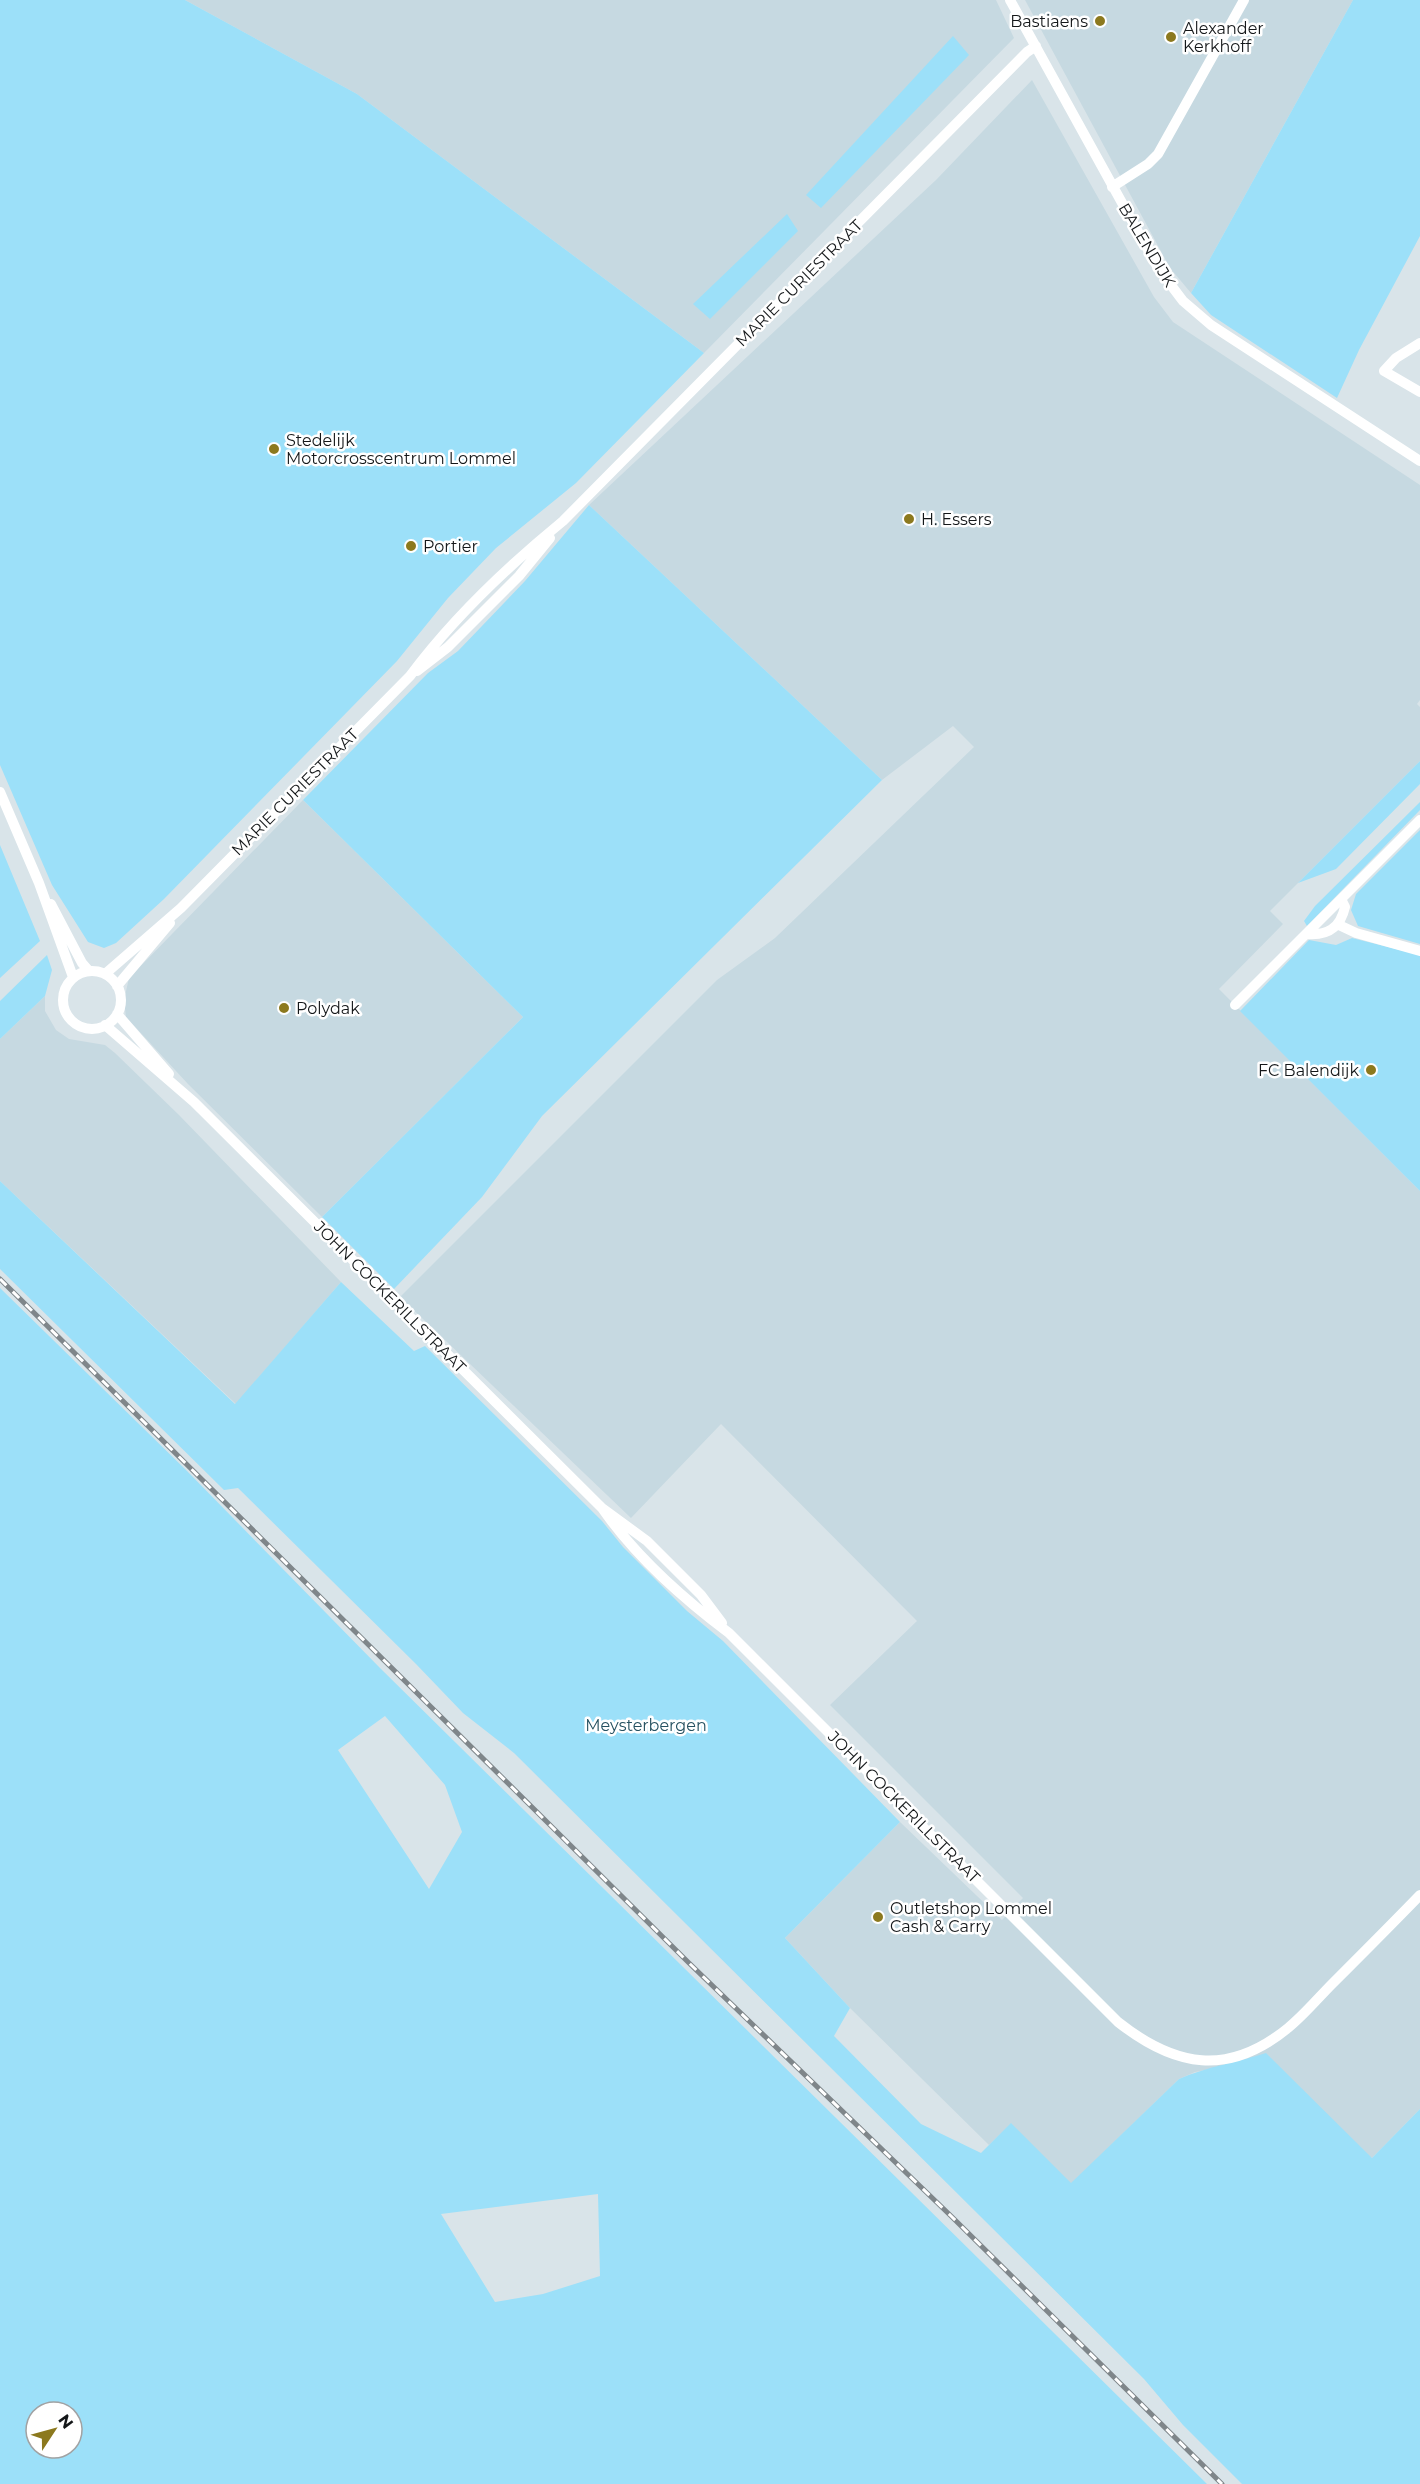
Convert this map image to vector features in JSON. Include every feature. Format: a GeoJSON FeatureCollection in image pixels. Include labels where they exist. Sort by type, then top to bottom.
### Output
{"type":"FeatureCollection","features":[{"type":"Feature","properties":{"kind":"street","name":"BALENDIJK"},"geometry":{"type":"LineString","coordinates":[[1010,0],[1158,268],[1184,301],[1196,314],[1228,338],[1420,461]]}},
{"type":"Feature","properties":{"kind":"street"},"geometry":{"type":"LineString","coordinates":[[1112,187],[1136,173],[1158,154],[1244,0]]}},
{"type":"Feature","properties":{"kind":"street","name":"MARIE CURIESTRAAT"},"geometry":{"type":"LineString","coordinates":[[181,908],[410,676],[438,639],[510,567],[563,521],[977,102],[1027,52],[1036,46]]}},
{"type":"Feature","properties":{"kind":"street"},"geometry":{"type":"LineString","coordinates":[[1420,343],[1396,358],[1384,371],[1420,392]]}},
{"type":"Feature","properties":{"kind":"street"},"geometry":{"type":"LineString","coordinates":[[0,792],[39,883],[73,977]]}},
{"type":"Feature","properties":{"kind":"street"},"geometry":{"type":"LineString","coordinates":[[1235,1005],[1420,820]]}},
{"type":"Feature","properties":{"kind":"street"},"geometry":{"type":"LineString","coordinates":[[39,883],[82,963],[89,971]]}},
{"type":"Feature","properties":{"kind":"street"},"geometry":{"type":"LineString","coordinates":[[1306,934],[1322,935],[1339,925],[1345,907],[1341,899]]}},
{"type":"Feature","properties":{"kind":"street"},"geometry":{"type":"LineString","coordinates":[[105,974],[181,908]]}},
{"type":"Feature","properties":{"kind":"street"},"geometry":{"type":"LineString","coordinates":[[117,986],[181,908]]}},
{"type":"Feature","properties":{"kind":"street"},"geometry":{"type":"LineString","coordinates":[[1339,925],[1356,933],[1420,951]]}},
{"type":"Feature","properties":{"kind":"street"},"geometry":{"type":"LineString","coordinates":[[89,971],[105,974],[117,986],[120,1005],[117,1014],[105,1025],[96,1028],[78,1025],[66,1011],[64,993],[73,977],[89,971]]}},
{"type":"Feature","properties":{"kind":"street","name":"JOHN COCKERILLSTRAAT"},"geometry":{"type":"LineString","coordinates":[[117,1014],[178,1086],[602,1508],[647,1541],[701,1595],[729,1633],[1118,2022],[1140,2039],[1176,2057],[1196,2061],[1217,2060],[1255,2049],[1274,2039],[1289,2027],[1420,1895]]}},
{"type":"Feature","properties":{"kind":"street","name":"JOHN COCKERILLSTRAAT"},"geometry":{"type":"LineString","coordinates":[[105,1025],[178,1086]]}},
{"type":"Feature","properties":{"kind":"shaded area"},"geometry":{"type":"Polygon","coordinates":[[[185,0],[996,0],[1014,38],[704,353],[357,94],[185,0]]]}},
{"type":"Feature","properties":{"kind":"shaded area"},"geometry":{"type":"Polygon","coordinates":[[[1025,0],[1353,0],[1191,293],[1170,268],[1025,0]]]}},
{"type":"Feature","properties":{"kind":"shaded area"},"geometry":{"type":"Polygon","coordinates":[[[1032,80],[1154,297],[1173,322],[1420,485],[1420,700],[1417,704],[1420,707],[1420,761],[1270,911],[1283,924],[1219,989],[1420,1191],[1420,2109],[1372,2158],[1226,2066],[1195,2072],[1179,2079],[1071,2184],[1011,2124],[989,2145],[850,2008],[785,1938],[900,1822],[1002,1920],[1023,1898],[830,1705],[917,1621],[721,1424],[631,1518],[400,1297],[717,980],[775,938],[974,747],[953,726],[882,780],[589,505],[936,180],[1032,80]]]}},
{"type":"Feature","properties":{"kind":"shaded area"},"geometry":{"type":"Polygon","coordinates":[[[303,800],[523,1017],[322,1217],[188,1084],[126,1017],[124,1000],[129,978],[303,800]]]}},
{"type":"Feature","properties":{"kind":"shaded area"},"geometry":{"type":"Polygon","coordinates":[[[45,996],[45,1011],[56,1030],[69,1039],[105,1045],[115,1053],[179,1115],[341,1282],[236,1404],[0,1181],[0,1039],[45,996]]]}},
{"type":"Feature","properties":{"kind":"green space","name":"Stedelijk Motorcrosscentrum Lommel"},"geometry":{"type":"Polygon","coordinates":[[[0,0],[185,0],[357,94],[704,353],[576,483],[496,548],[448,598],[397,661],[164,899],[116,943],[104,948],[88,942],[52,885],[0,765],[0,0]]]}},
{"type":"Feature","properties":{"kind":"green space"},"geometry":{"type":"Polygon","coordinates":[[[1353,0],[1420,0],[1420,236],[1359,350],[1337,398],[1211,315],[1191,293],[1353,0]]]}},
{"type":"Feature","properties":{"kind":"green space"},"geometry":{"type":"Polygon","coordinates":[[[953,36],[969,55],[821,208],[806,195],[953,36]]]}},
{"type":"Feature","properties":{"kind":"green space"},"geometry":{"type":"Polygon","coordinates":[[[787,214],[798,231],[710,319],[693,304],[787,214]]]}},
{"type":"Feature","properties":{"kind":"green space"},"geometry":{"type":"Polygon","coordinates":[[[589,505],[882,780],[542,1116],[482,1197],[394,1289],[322,1217],[523,1017],[303,800],[428,673],[458,651],[525,581],[589,505]]]}},
{"type":"Feature","properties":{"kind":"green space"},"geometry":{"type":"Polygon","coordinates":[[[1420,761],[1420,784],[1336,869],[1298,883],[1420,761]]]}},
{"type":"Feature","properties":{"kind":"green space"},"geometry":{"type":"Polygon","coordinates":[[[1420,802],[1420,810],[1307,926],[1304,921],[1315,906],[1420,802]]]}},
{"type":"Feature","properties":{"kind":"green space"},"geometry":{"type":"Polygon","coordinates":[[[1420,830],[1420,944],[1358,926],[1351,910],[1356,894],[1420,830]]]}},
{"type":"Feature","properties":{"kind":"green space"},"geometry":{"type":"Polygon","coordinates":[[[0,845],[40,941],[0,978],[0,845]]]}},
{"type":"Feature","properties":{"kind":"green space","name":"FC Balendijk"},"geometry":{"type":"Polygon","coordinates":[[[1352,938],[1420,955],[1420,1191],[1240,1011],[1309,940],[1336,945],[1352,938]]]}},
{"type":"Feature","properties":{"kind":"green space"},"geometry":{"type":"Polygon","coordinates":[[[47,955],[52,970],[45,996],[0,1039],[0,1001],[47,955]]]}},
{"type":"Feature","properties":{"kind":"green space","name":"Meysterbergen"},"geometry":{"type":"Polygon","coordinates":[[[0,1181],[235,1404],[341,1282],[414,1351],[425,1346],[602,1521],[623,1547],[687,1611],[723,1641],[900,1822],[785,1938],[850,2008],[834,2036],[921,2124],[981,2153],[1011,2123],[1071,2183],[1179,2079],[1266,2053],[1372,2158],[1420,2109],[1420,2484],[1242,2484],[1183,2425],[1144,2379],[514,1753],[463,1713],[238,1488],[224,1490],[0,1269],[0,1181]]]}},
{"type":"Feature","properties":{"kind":"green space"},"geometry":{"type":"Polygon","coordinates":[[[0,1288],[187,1471],[380,1668],[1207,2484],[0,2484],[0,1288]],[[385,1716],[338,1750],[429,1889],[462,1832],[445,1785],[385,1716]],[[598,2194],[441,2214],[495,2302],[543,2294],[600,2276],[598,2194]]]}},
{"type":"Feature","properties":{"kind":"railway"},"geometry":{"type":"LineString","coordinates":[[0,1279],[689,1963],[951,2216],[1222,2484]]}},
{"type":"Feature","properties":{"kind":"place","name":"Bastiaens"},"geometry":{"type":"Point","coordinates":[1100,21]}},
{"type":"Feature","properties":{"kind":"place","name":"Alexander Kerkhoff"},"geometry":{"type":"Point","coordinates":[1171,37]}},
{"type":"Feature","properties":{"kind":"place","name":"Stedelijk Motorcrosscentrum Lommel"},"geometry":{"type":"Point","coordinates":[274,449]}},
{"type":"Feature","properties":{"kind":"place","name":"H. Essers"},"geometry":{"type":"Point","coordinates":[909,519]}},
{"type":"Feature","properties":{"kind":"place","name":"Portier"},"geometry":{"type":"Point","coordinates":[411,546]}},
{"type":"Feature","properties":{"kind":"place","name":"Polydak"},"geometry":{"type":"Point","coordinates":[284,1008]}},
{"type":"Feature","properties":{"kind":"place","name":"FC Balendijk"},"geometry":{"type":"Point","coordinates":[1371,1070]}},
{"type":"Feature","properties":{"kind":"place","name":"Outletshop Lommel Cash & Carry"},"geometry":{"type":"Point","coordinates":[878,1917]}}]}
